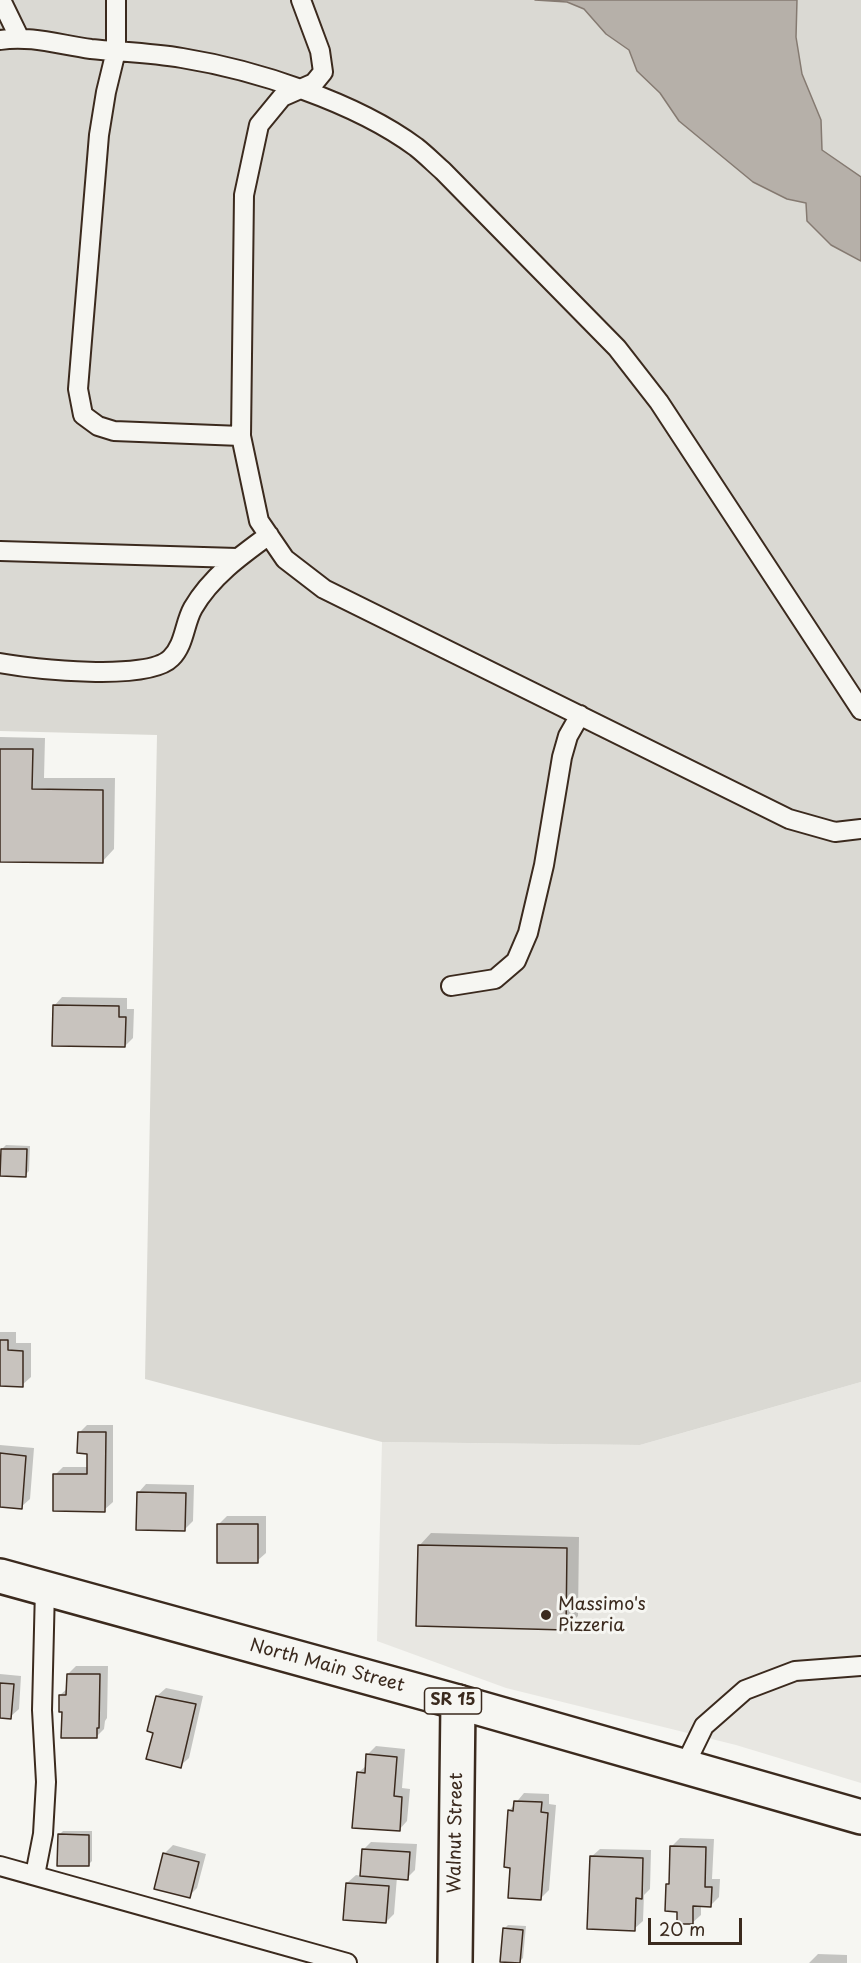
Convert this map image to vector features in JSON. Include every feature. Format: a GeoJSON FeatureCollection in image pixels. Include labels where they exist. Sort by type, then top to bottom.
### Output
{"type":"FeatureCollection","features":[{"type":"Feature","properties":{"kind":"main road","name":"North Main Street"},"geometry":{"type":"LineString","coordinates":[[0,1576],[458,1702],[861,1817]]}},
{"type":"Feature","properties":{"kind":"main road","name":"Walnut Street"},"geometry":{"type":"LineString","coordinates":[[454,1963],[458,1702]]}},
{"type":"Feature","properties":{"kind":"lane"},"geometry":{"type":"LineString","coordinates":[[1,0],[19,37]]}},
{"type":"Feature","properties":{"kind":"lane"},"geometry":{"type":"LineString","coordinates":[[116,0],[116,51],[99,135],[78,389],[83,415],[98,426],[114,431],[241,436]]}},
{"type":"Feature","properties":{"kind":"lane"},"geometry":{"type":"LineString","coordinates":[[301,0],[320,51],[323,72],[314,83],[282,97],[259,125],[244,195],[241,436],[259,521],[285,558],[324,589],[789,819],[835,832],[861,829]]}},
{"type":"Feature","properties":{"kind":"lane"},"geometry":{"type":"LineString","coordinates":[[0,40],[19,37],[181,58],[236,69],[299,89],[374,120],[416,147],[443,171],[617,348],[659,402],[861,710]]}},
{"type":"Feature","properties":{"kind":"lane"},"geometry":{"type":"LineString","coordinates":[[0,663],[61,670],[112,672],[147,669],[170,659],[182,641],[192,610],[207,587],[237,558],[269,535]]}},
{"type":"Feature","properties":{"kind":"lane"},"geometry":{"type":"LineString","coordinates":[[0,551],[237,558]]}},
{"type":"Feature","properties":{"kind":"lane"},"geometry":{"type":"LineString","coordinates":[[451,986],[495,979],[516,961],[528,933],[544,865],[562,757],[568,736],[580,715]]}},
{"type":"Feature","properties":{"kind":"lane"},"geometry":{"type":"LineString","coordinates":[[35,1875],[43,1834],[46,1782],[42,1710],[45,1588]]}},
{"type":"Feature","properties":{"kind":"lane"},"geometry":{"type":"LineString","coordinates":[[684,1767],[704,1726],[745,1690],[795,1671],[861,1666]]}},
{"type":"Feature","properties":{"kind":"lane"},"geometry":{"type":"LineString","coordinates":[[0,1866],[347,1963]]}},
{"type":"Feature","properties":{"kind":"shaded area"},"geometry":{"type":"Polygon","coordinates":[[[0,0],[861,0],[861,1382],[640,1445],[382,1442],[145,1379],[157,735],[0,731],[0,0]]]}},
{"type":"Feature","properties":{"kind":"shaded area"},"geometry":{"type":"Polygon","coordinates":[[[535,0],[797,0],[796,37],[802,74],[821,120],[822,150],[861,177],[861,261],[831,245],[807,221],[806,203],[787,199],[753,182],[679,121],[660,93],[637,71],[629,50],[606,34],[584,9],[567,2],[535,0]]]}},
{"type":"Feature","properties":{"kind":"shaded area"},"geometry":{"type":"Polygon","coordinates":[[[861,1382],[861,1783],[736,1745],[506,1688],[377,1641],[382,1442],[640,1445],[861,1382]]]}},
{"type":"Feature","properties":{"kind":"building"},"geometry":{"type":"Polygon","coordinates":[[[0,749],[33,749],[32,789],[103,790],[103,863],[0,862],[0,749]]]}},
{"type":"Feature","properties":{"kind":"building"},"geometry":{"type":"Polygon","coordinates":[[[53,1005],[119,1006],[119,1017],[126,1017],[125,1047],[52,1046],[53,1005]]]}},
{"type":"Feature","properties":{"kind":"building"},"geometry":{"type":"Polygon","coordinates":[[[1,1149],[27,1149],[26,1177],[0,1176],[1,1149]]]}},
{"type":"Feature","properties":{"kind":"building"},"geometry":{"type":"Polygon","coordinates":[[[0,1340],[8,1340],[8,1350],[23,1351],[23,1387],[0,1386],[0,1340]]]}},
{"type":"Feature","properties":{"kind":"building"},"geometry":{"type":"Polygon","coordinates":[[[78,1432],[106,1432],[105,1512],[53,1511],[53,1474],[87,1474],[87,1454],[77,1453],[78,1432]]]}},
{"type":"Feature","properties":{"kind":"building"},"geometry":{"type":"Polygon","coordinates":[[[0,1453],[26,1456],[22,1509],[0,1507],[0,1453]]]}},
{"type":"Feature","properties":{"kind":"building"},"geometry":{"type":"Polygon","coordinates":[[[137,1492],[186,1493],[185,1531],[136,1530],[137,1492]]]}},
{"type":"Feature","properties":{"kind":"building"},"geometry":{"type":"Polygon","coordinates":[[[217,1524],[258,1524],[258,1563],[217,1563],[217,1524]]]}},
{"type":"Feature","properties":{"kind":"building"},"geometry":{"type":"Polygon","coordinates":[[[418,1545],[567,1548],[566,1630],[416,1626],[418,1545]]]}},
{"type":"Feature","properties":{"kind":"building"},"geometry":{"type":"Polygon","coordinates":[[[67,1674],[100,1674],[97,1738],[61,1738],[62,1712],[59,1712],[59,1695],[66,1695],[67,1674]]]}},
{"type":"Feature","properties":{"kind":"building"},"geometry":{"type":"Polygon","coordinates":[[[0,1683],[14,1684],[11,1719],[0,1718],[0,1683]]]}},
{"type":"Feature","properties":{"kind":"building"},"geometry":{"type":"Polygon","coordinates":[[[156,1696],[196,1704],[181,1768],[146,1759],[153,1733],[147,1731],[156,1696]]]}},
{"type":"Feature","properties":{"kind":"building"},"geometry":{"type":"Polygon","coordinates":[[[366,1754],[397,1757],[394,1796],[402,1797],[400,1831],[352,1828],[357,1772],[365,1773],[366,1754]]]}},
{"type":"Feature","properties":{"kind":"building"},"geometry":{"type":"Polygon","coordinates":[[[514,1801],[542,1802],[541,1812],[548,1813],[541,1900],[508,1898],[510,1868],[504,1867],[508,1810],[513,1811],[514,1801]]]}},
{"type":"Feature","properties":{"kind":"building"},"geometry":{"type":"Polygon","coordinates":[[[58,1834],[89,1835],[89,1866],[57,1866],[58,1834]]]}},
{"type":"Feature","properties":{"kind":"building"},"geometry":{"type":"Polygon","coordinates":[[[670,1846],[706,1847],[705,1887],[712,1887],[711,1907],[693,1906],[693,1924],[677,1924],[677,1912],[665,1911],[666,1884],[669,1884],[670,1846]]]}},
{"type":"Feature","properties":{"kind":"building"},"geometry":{"type":"Polygon","coordinates":[[[362,1849],[410,1852],[408,1880],[360,1876],[362,1849]]]}},
{"type":"Feature","properties":{"kind":"building"},"geometry":{"type":"Polygon","coordinates":[[[163,1853],[199,1862],[190,1898],[154,1889],[163,1853]]]}},
{"type":"Feature","properties":{"kind":"building"},"geometry":{"type":"Polygon","coordinates":[[[590,1856],[643,1858],[642,1899],[636,1898],[635,1931],[587,1929],[590,1856]]]}},
{"type":"Feature","properties":{"kind":"building"},"geometry":{"type":"Polygon","coordinates":[[[346,1883],[389,1886],[386,1923],[343,1920],[346,1883]]]}},
{"type":"Feature","properties":{"kind":"building"},"geometry":{"type":"Polygon","coordinates":[[[503,1928],[523,1930],[520,1963],[500,1962],[503,1928]]]}},
{"type":"Feature","properties":{"kind":"place","name":"Massimo's Pizzeria"},"geometry":{"type":"Point","coordinates":[546,1615]}}]}
